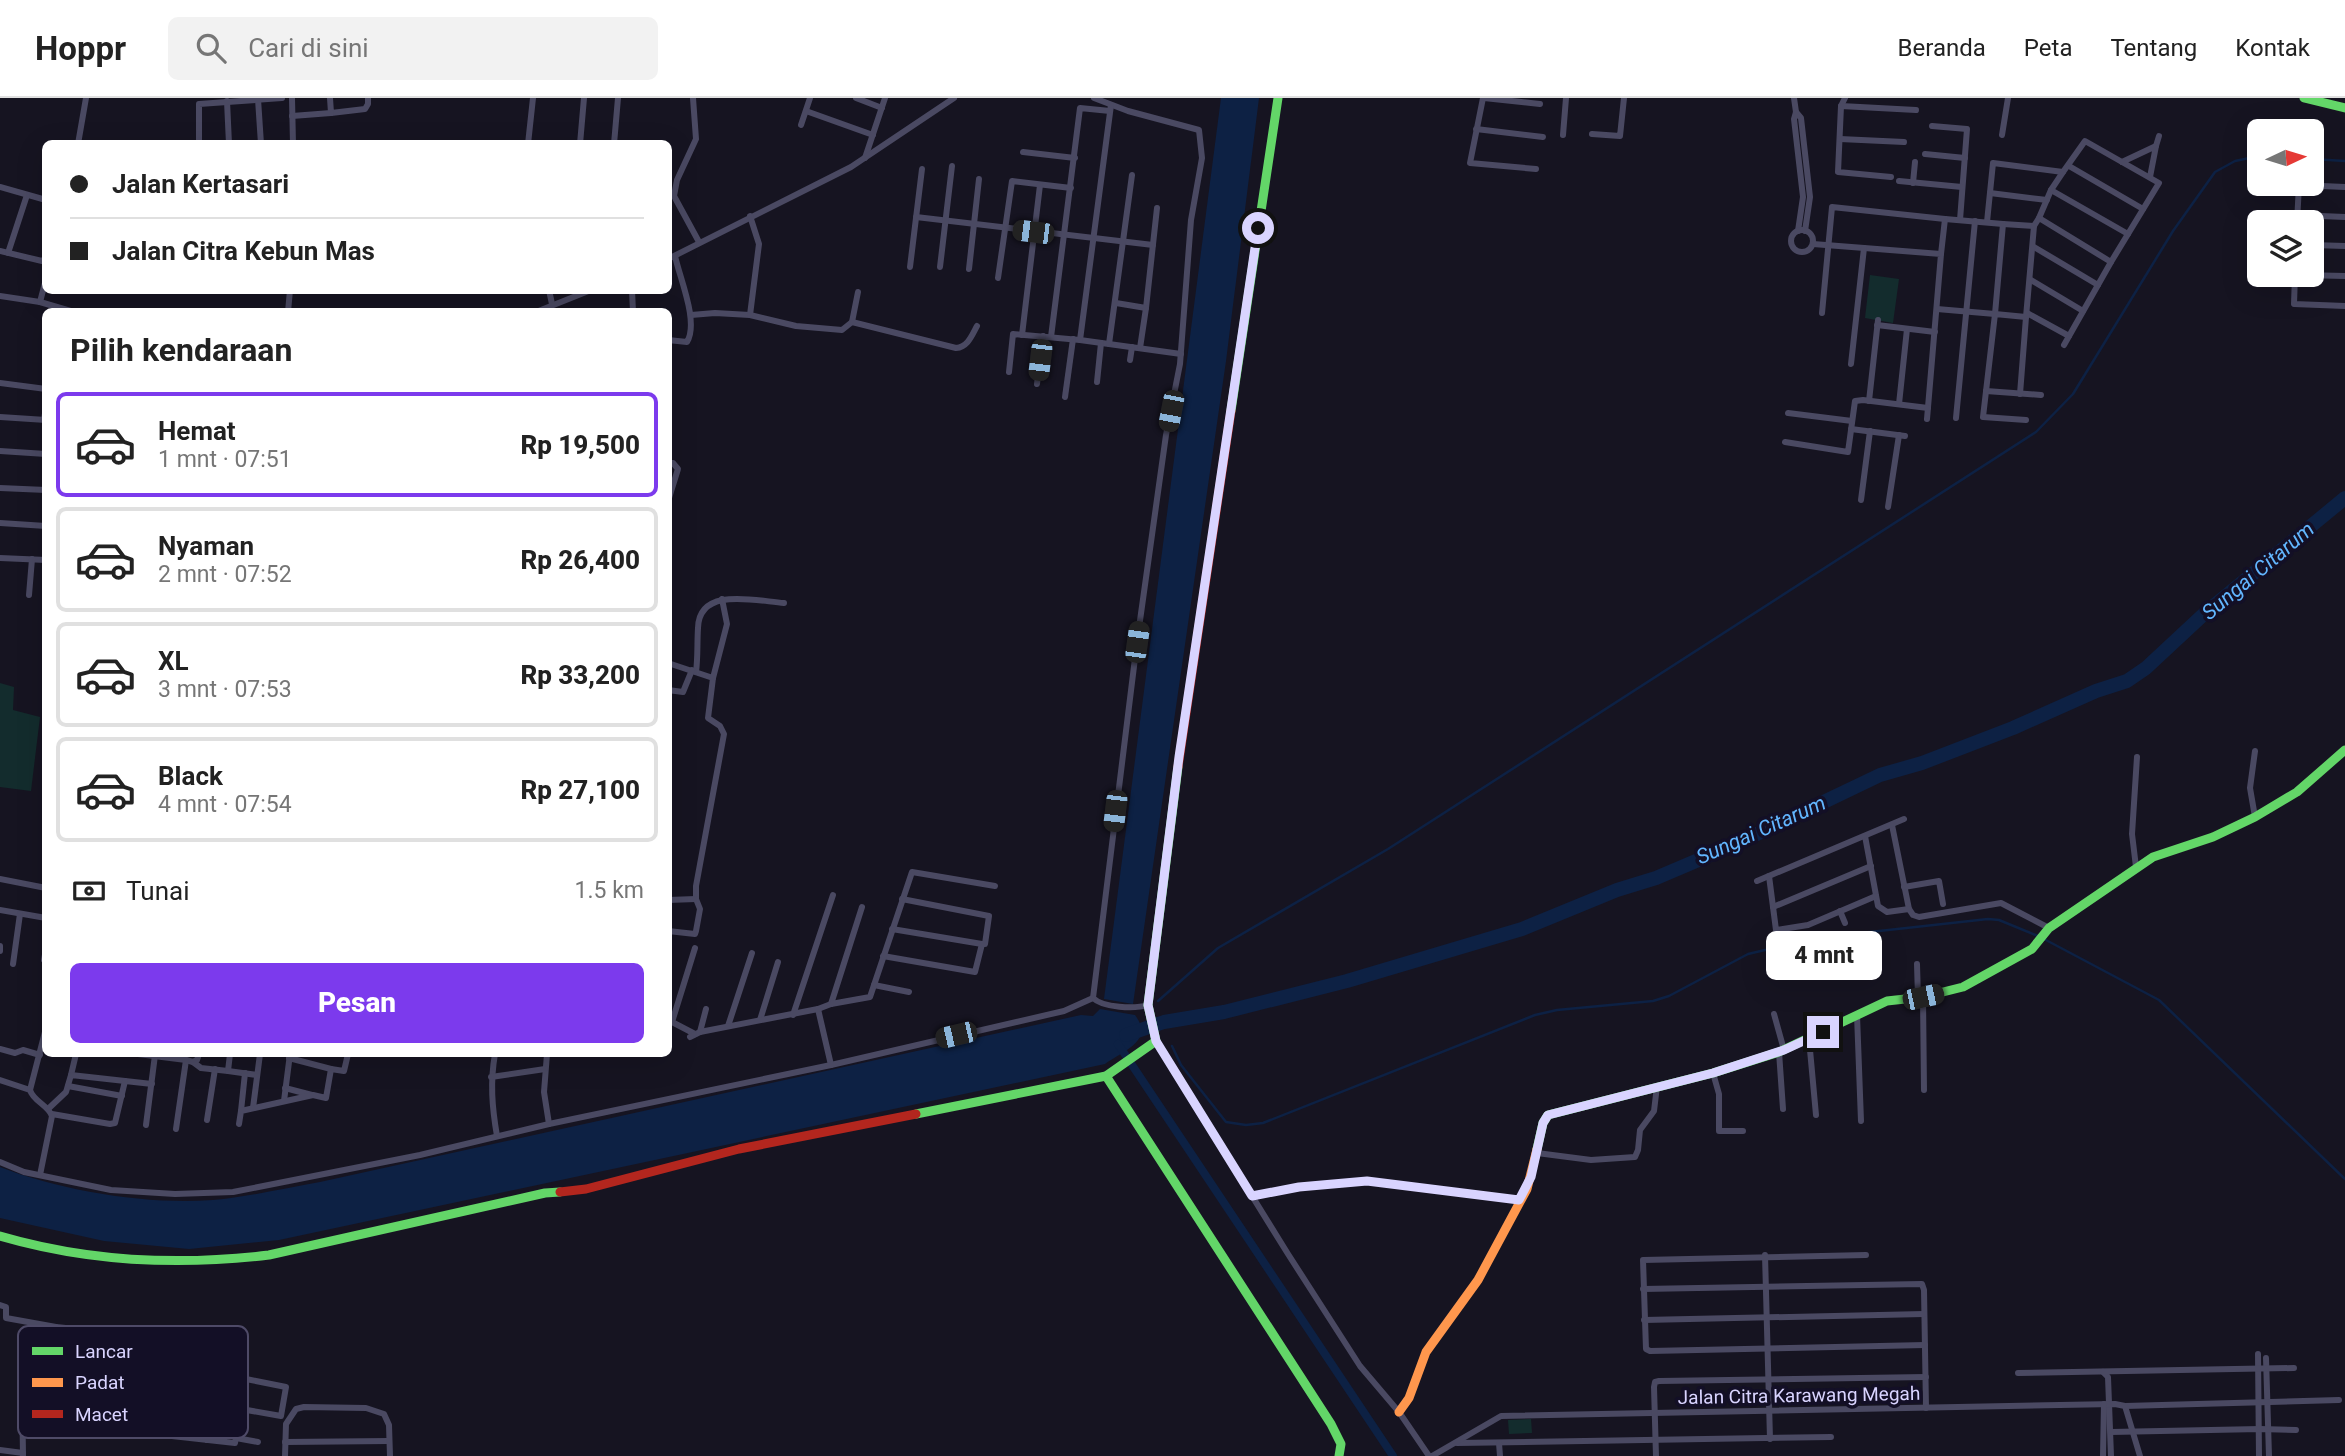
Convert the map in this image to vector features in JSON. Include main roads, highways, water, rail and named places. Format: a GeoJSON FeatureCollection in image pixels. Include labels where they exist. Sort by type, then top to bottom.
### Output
{"type":"FeatureCollection","features":[{"type":"Feature","properties":{"kind":"water"},"geometry":{"type":"Polygon","coordinates":[[[1221,98],[1259,98],[1226,361],[1133,1004],[1104,999],[1221,98]]]}},
{"type":"Feature","properties":{"kind":"water"},"geometry":{"type":"Polygon","coordinates":[[[1100,1009],[1135,1015],[1141,1032],[1139,1039],[1128,1050],[1105,1064],[279,1240],[189,1249],[104,1241],[0,1218],[0,1167],[50,1183],[133,1198],[187,1201],[240,1197],[320,1182],[1081,1015],[1093,1016],[1100,1009]]]}},
{"type":"Feature","properties":{"kind":"waterway"},"geometry":{"type":"LineString","coordinates":[[1158,1001],[1218,948],[1388,849],[2036,432],[2073,394],[2173,231],[2215,172],[2235,161],[2247,158]]}},
{"type":"Feature","properties":{"kind":"waterway"},"geometry":{"type":"LineString","coordinates":[[2324,160],[2345,161]]}},
{"type":"Feature","properties":{"kind":"waterway","name":"Sungai Citarum"},"geometry":{"type":"LineString","coordinates":[[1126,1035],[1164,1022],[1224,1012],[1347,981],[1522,929],[1736,844],[1880,775],[1922,763],[2013,728],[2096,691],[2127,681],[2146,668],[2204,614],[2345,498]]}},
{"type":"Feature","properties":{"kind":"waterway"},"geometry":{"type":"LineString","coordinates":[[1172,1046],[1181,1065],[1226,1122],[1246,1125],[1263,1123],[1535,1015],[1557,1010],[1653,1001],[1669,996],[1748,954],[1861,933],[1988,919],[1999,920],[2038,936]]}},
{"type":"Feature","properties":{"kind":"waterway"},"geometry":{"type":"LineString","coordinates":[[2044,939],[2159,1000],[2345,1179]]}},
{"type":"Feature","properties":{"kind":"waterway"},"geometry":{"type":"LineString","coordinates":[[1118,1044],[1393,1456]]}}]}
